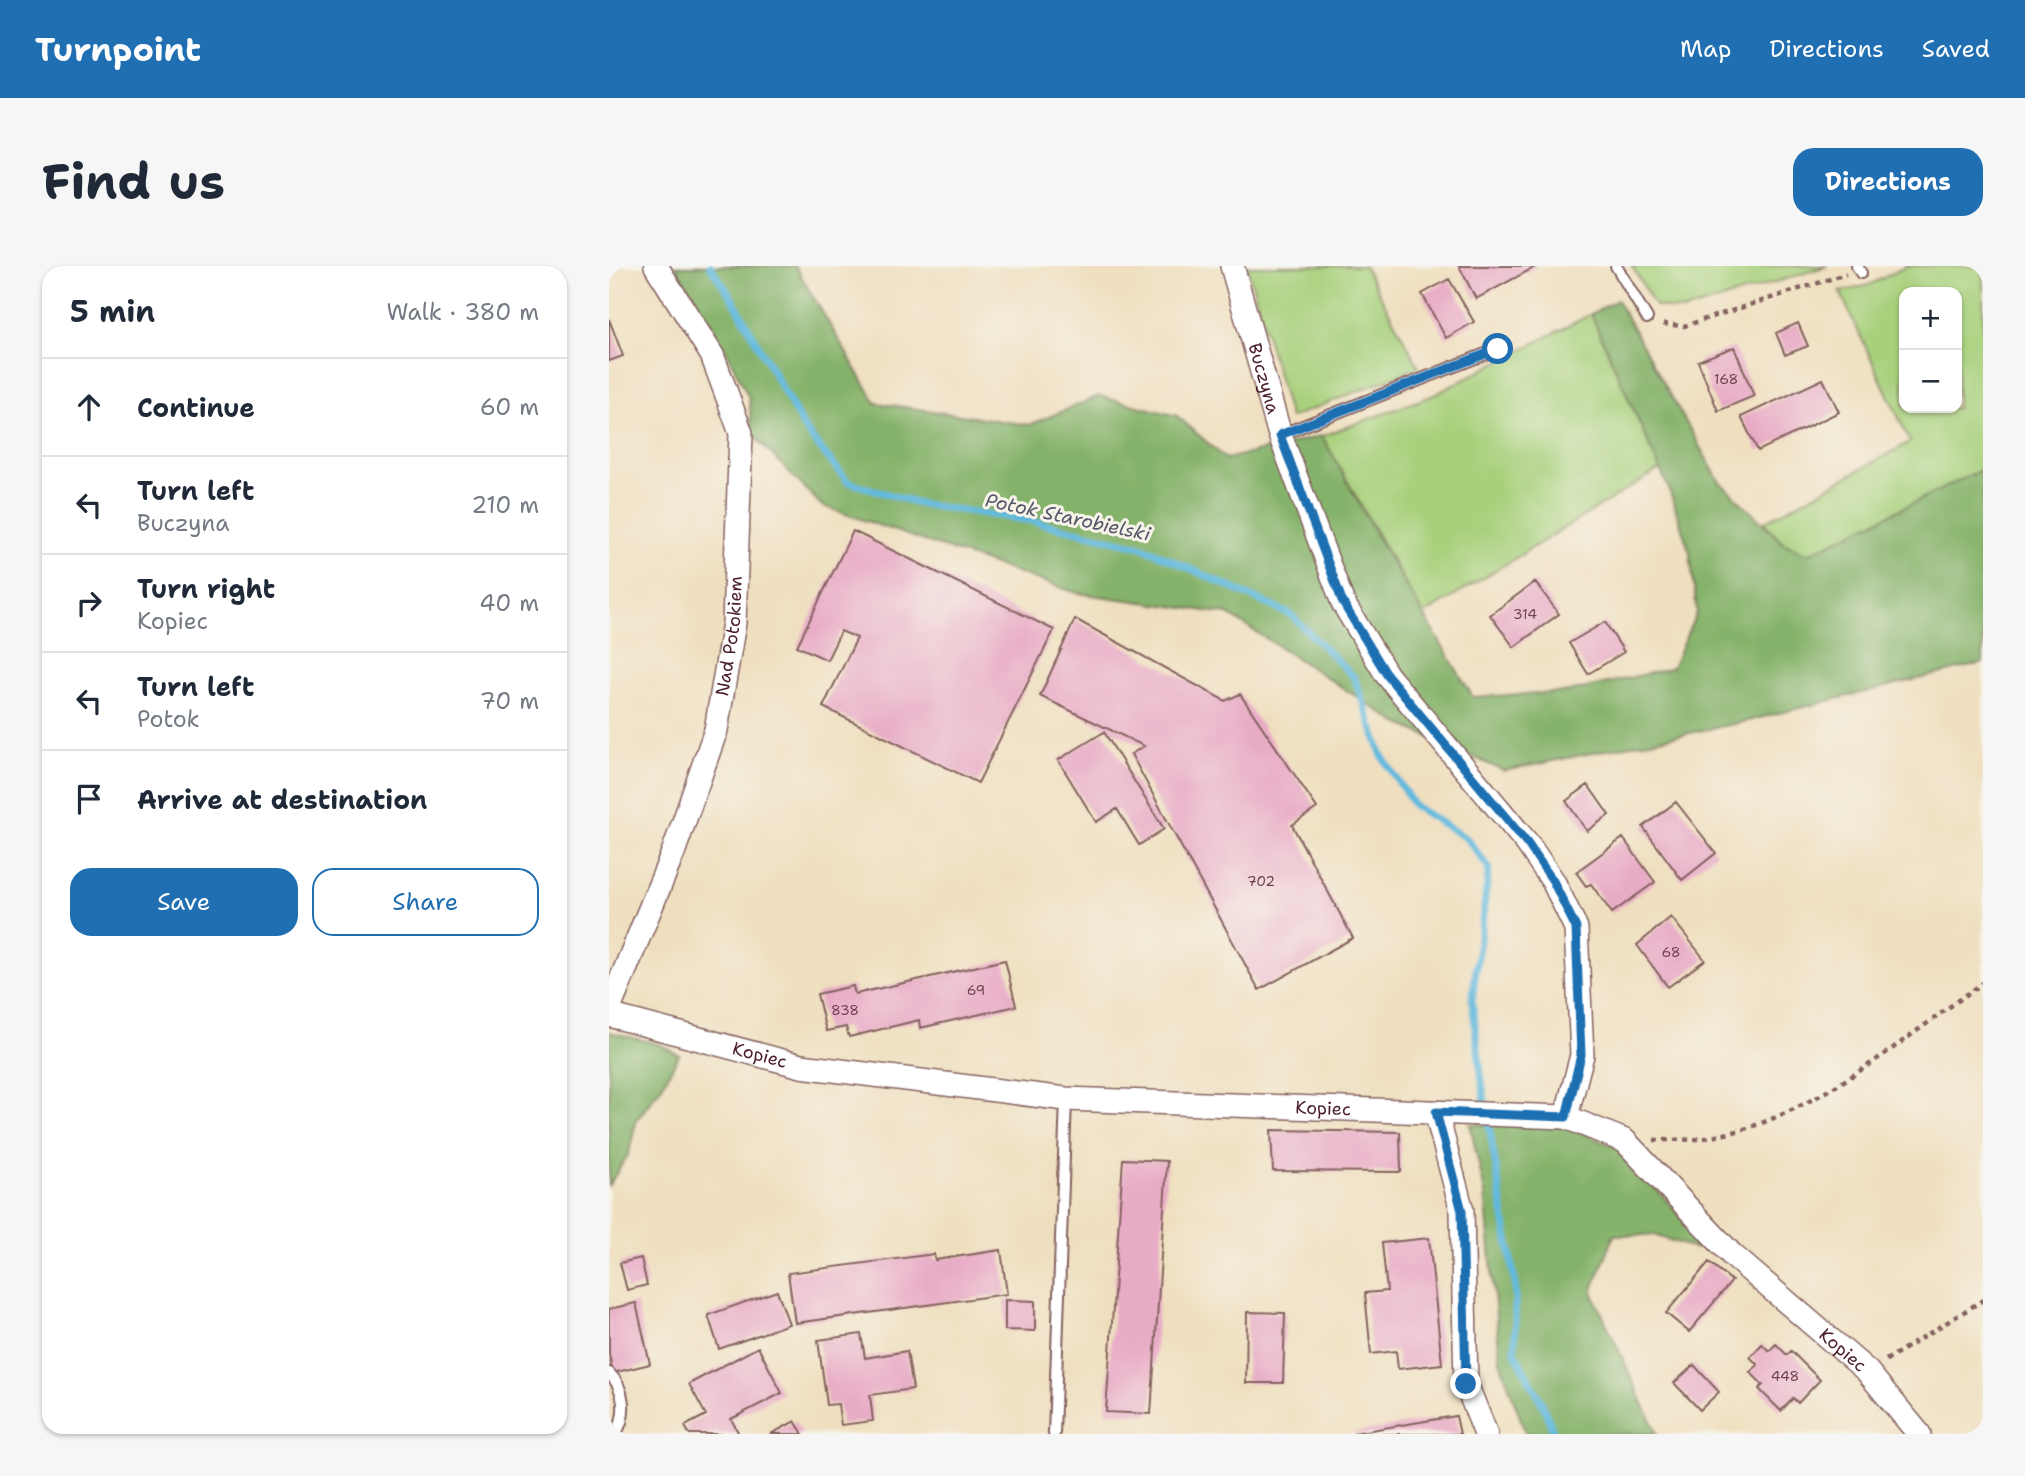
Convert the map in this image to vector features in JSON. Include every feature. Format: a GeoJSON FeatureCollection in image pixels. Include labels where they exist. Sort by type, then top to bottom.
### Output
{"type":"FeatureCollection","features":[{"type":"Feature","properties":{"kind":"street","name":"Nad Potokiem"},"geometry":{"type":"LineString","coordinates":[[609,1009],[673,853],[716,730],[734,623],[741,433],[712,355],[656,266]]}},
{"type":"Feature","properties":{"kind":"street","name":"Buczyna"},"geometry":{"type":"LineString","coordinates":[[1232,266],[1280,435],[1343,603],[1387,675],[1527,843],[1553,881],[1576,928],[1581,1055],[1566,1117]]}},
{"type":"Feature","properties":{"kind":"street","name":"Kopiec"},"geometry":{"type":"LineString","coordinates":[[609,1015],[801,1066],[1066,1099],[1566,1117],[1625,1141],[1732,1255],[1867,1371],[1919,1434]]}},
{"type":"Feature","properties":{"kind":"street"},"geometry":{"type":"LineString","coordinates":[[1436,1112],[1462,1211],[1466,1384],[1486,1434]]}},
{"type":"Feature","properties":{"kind":"lane"},"geometry":{"type":"LineString","coordinates":[[1616,266],[1647,318]]}},
{"type":"Feature","properties":{"kind":"lane"},"geometry":{"type":"LineString","coordinates":[[1280,435],[1498,349]]}},
{"type":"Feature","properties":{"kind":"lane"},"geometry":{"type":"LineString","coordinates":[[1054,1434],[1066,1099]]}},
{"type":"Feature","properties":{"kind":"lane"},"geometry":{"type":"LineString","coordinates":[[609,1373],[615,1379],[624,1402],[615,1434]]}},
{"type":"Feature","properties":{"kind":"path"},"geometry":{"type":"LineString","coordinates":[[1647,318],[1656,324],[1684,326],[1857,270]]}},
{"type":"Feature","properties":{"kind":"path"},"geometry":{"type":"LineString","coordinates":[[1625,1141],[1697,1139],[1777,1116],[1826,1091],[1983,983]]}},
{"type":"Feature","properties":{"kind":"path"},"geometry":{"type":"LineString","coordinates":[[1867,1371],[1983,1300]]}},
{"type":"Feature","properties":{"kind":"green space"},"geometry":{"type":"Polygon","coordinates":[[[675,266],[795,266],[876,403],[1029,425],[1099,396],[1177,416],[1226,459],[1322,436],[1387,554],[1473,697],[1569,692],[1672,668],[1697,612],[1690,553],[1669,489],[1591,314],[1617,300],[1719,481],[1783,543],[1808,554],[1983,469],[1983,663],[1743,722],[1504,771],[1396,722],[1228,614],[1077,593],[822,506],[752,434],[749,398],[725,348],[675,266]]]}},
{"type":"Feature","properties":{"kind":"green space"},"geometry":{"type":"Polygon","coordinates":[[[1247,266],[1364,266],[1419,367],[1290,418],[1247,266]]]}},
{"type":"Feature","properties":{"kind":"green space"},"geometry":{"type":"Polygon","coordinates":[[[1632,266],[1827,266],[1684,311],[1655,306],[1632,266]]]}},
{"type":"Feature","properties":{"kind":"green space"},"geometry":{"type":"Polygon","coordinates":[[[1907,266],[1983,266],[1983,469],[1808,554],[1783,543],[1764,522],[1910,442],[1840,292],[1869,285],[1907,266]]]}},
{"type":"Feature","properties":{"kind":"green space"},"geometry":{"type":"Polygon","coordinates":[[[1591,314],[1660,469],[1423,615],[1322,436],[1434,395],[1591,314]]]}},
{"type":"Feature","properties":{"kind":"green space"},"geometry":{"type":"Polygon","coordinates":[[[609,1032],[659,1044],[679,1055],[662,1086],[636,1121],[629,1153],[609,1185],[609,1032]]]}},
{"type":"Feature","properties":{"kind":"green space"},"geometry":{"type":"Polygon","coordinates":[[[1470,1124],[1563,1125],[1620,1149],[1697,1234],[1696,1249],[1654,1235],[1614,1235],[1592,1292],[1657,1434],[1526,1434],[1500,1361],[1485,1193],[1470,1124]]]}},
{"type":"Feature","properties":{"kind":"building"},"geometry":{"type":"Polygon","coordinates":[[[1459,266],[1537,266],[1476,299],[1459,266]]]}},
{"type":"Feature","properties":{"kind":"building"},"geometry":{"type":"Polygon","coordinates":[[[1449,279],[1474,322],[1446,338],[1422,294],[1449,279]]]}},
{"type":"Feature","properties":{"kind":"building"},"geometry":{"type":"Polygon","coordinates":[[[609,319],[623,356],[609,361],[609,319]]]}},
{"type":"Feature","properties":{"kind":"building"},"geometry":{"type":"Polygon","coordinates":[[[1798,323],[1808,346],[1785,355],[1776,333],[1798,323]]]}},
{"type":"Feature","properties":{"kind":"building"},"geometry":{"type":"Polygon","coordinates":[[[1734,347],[1754,396],[1718,411],[1698,361],[1734,347]]]}},
{"type":"Feature","properties":{"kind":"building"},"geometry":{"type":"Polygon","coordinates":[[[1823,379],[1839,412],[1758,451],[1741,417],[1823,379]]]}},
{"type":"Feature","properties":{"kind":"building"},"geometry":{"type":"Polygon","coordinates":[[[853,531],[1054,630],[978,783],[823,707],[857,638],[841,631],[827,660],[797,646],[853,531]]]}},
{"type":"Feature","properties":{"kind":"building"},"geometry":{"type":"Polygon","coordinates":[[[1535,582],[1559,614],[1514,647],[1490,615],[1535,582]]]}},
{"type":"Feature","properties":{"kind":"building"},"geometry":{"type":"Polygon","coordinates":[[[1075,619],[1225,701],[1240,694],[1317,808],[1292,825],[1353,938],[1259,990],[1131,754],[1144,746],[1040,696],[1075,619]]]}},
{"type":"Feature","properties":{"kind":"building"},"geometry":{"type":"Polygon","coordinates":[[[1605,622],[1624,652],[1588,674],[1569,643],[1605,622]]]}},
{"type":"Feature","properties":{"kind":"building"},"geometry":{"type":"Polygon","coordinates":[[[1104,732],[1164,829],[1139,845],[1117,809],[1096,822],[1058,760],[1104,732]]]}},
{"type":"Feature","properties":{"kind":"building"},"geometry":{"type":"Polygon","coordinates":[[[1588,785],[1609,815],[1587,831],[1566,801],[1588,785]]]}},
{"type":"Feature","properties":{"kind":"building"},"geometry":{"type":"Polygon","coordinates":[[[1676,802],[1716,853],[1682,880],[1643,827],[1676,802]]]}},
{"type":"Feature","properties":{"kind":"building"},"geometry":{"type":"Polygon","coordinates":[[[1623,838],[1655,882],[1612,913],[1591,884],[1586,886],[1576,872],[1623,838]]]}},
{"type":"Feature","properties":{"kind":"building"},"geometry":{"type":"Polygon","coordinates":[[[1671,917],[1705,960],[1668,987],[1637,945],[1671,917]]]}},
{"type":"Feature","properties":{"kind":"building"},"geometry":{"type":"Polygon","coordinates":[[[1005,960],[1016,1006],[920,1028],[919,1020],[849,1037],[846,1027],[826,1031],[817,994],[853,986],[855,994],[1005,960]]]}},
{"type":"Feature","properties":{"kind":"building"},"geometry":{"type":"Polygon","coordinates":[[[1271,1130],[1400,1132],[1401,1172],[1273,1171],[1271,1130]]]}},
{"type":"Feature","properties":{"kind":"building"},"geometry":{"type":"Polygon","coordinates":[[[1123,1159],[1167,1161],[1151,1414],[1106,1412],[1123,1159]]]}},
{"type":"Feature","properties":{"kind":"building"},"geometry":{"type":"Polygon","coordinates":[[[1429,1238],[1442,1364],[1398,1369],[1396,1351],[1371,1354],[1365,1293],[1387,1291],[1382,1243],[1429,1238]]]}},
{"type":"Feature","properties":{"kind":"building"},"geometry":{"type":"Polygon","coordinates":[[[1001,1250],[1007,1294],[795,1323],[788,1273],[934,1254],[935,1260],[1001,1250]]]}},
{"type":"Feature","properties":{"kind":"building"},"geometry":{"type":"Polygon","coordinates":[[[641,1258],[647,1285],[627,1290],[620,1263],[641,1258]]]}},
{"type":"Feature","properties":{"kind":"building"},"geometry":{"type":"Polygon","coordinates":[[[1709,1262],[1732,1281],[1689,1332],[1666,1313],[1709,1262]]]}},
{"type":"Feature","properties":{"kind":"building"},"geometry":{"type":"Polygon","coordinates":[[[777,1291],[789,1324],[719,1349],[708,1315],[777,1291]]]}},
{"type":"Feature","properties":{"kind":"building"},"geometry":{"type":"Polygon","coordinates":[[[1005,1300],[1035,1301],[1035,1331],[1005,1330],[1005,1300]]]}},
{"type":"Feature","properties":{"kind":"building"},"geometry":{"type":"Polygon","coordinates":[[[636,1303],[650,1364],[613,1373],[609,1354],[609,1309],[636,1303]]]}},
{"type":"Feature","properties":{"kind":"building"},"geometry":{"type":"Polygon","coordinates":[[[1247,1312],[1285,1313],[1283,1383],[1246,1383],[1247,1312]]]}},
{"type":"Feature","properties":{"kind":"building"},"geometry":{"type":"Polygon","coordinates":[[[861,1334],[865,1358],[907,1351],[913,1389],[870,1395],[873,1421],[841,1425],[838,1404],[827,1405],[818,1340],[861,1334]]]}},
{"type":"Feature","properties":{"kind":"building"},"geometry":{"type":"Polygon","coordinates":[[[1762,1344],[1769,1351],[1776,1344],[1787,1355],[1791,1351],[1820,1380],[1798,1403],[1793,1398],[1781,1411],[1759,1389],[1763,1385],[1750,1372],[1758,1365],[1750,1357],[1762,1344]]]}},
{"type":"Feature","properties":{"kind":"building"},"geometry":{"type":"Polygon","coordinates":[[[758,1347],[782,1393],[731,1419],[739,1434],[689,1434],[685,1426],[706,1415],[689,1384],[758,1347]]]}},
{"type":"Feature","properties":{"kind":"building"},"geometry":{"type":"Polygon","coordinates":[[[1694,1365],[1719,1392],[1700,1410],[1674,1383],[1694,1365]]]}},
{"type":"Feature","properties":{"kind":"building"},"geometry":{"type":"Polygon","coordinates":[[[1456,1416],[1460,1434],[1353,1434],[1353,1433],[1456,1416]]]}},
{"type":"Feature","properties":{"kind":"building"},"geometry":{"type":"Polygon","coordinates":[[[795,1421],[803,1434],[771,1434],[795,1421]]]}},
{"type":"Feature","properties":{"kind":"waterway","name":"Potok Starobielski"},"geometry":{"type":"LineString","coordinates":[[710,266],[734,301],[805,430],[848,482],[920,504],[1032,521],[1143,547],[1291,615],[1354,677],[1382,756],[1414,806],[1467,839],[1489,868],[1472,1001],[1483,1089],[1515,1283],[1515,1353],[1542,1403],[1554,1434]]}},
{"type":"Feature","properties":{"kind":"route"},"geometry":{"type":"LineString","coordinates":[[1466,1384],[1462,1211],[1436,1112],[1566,1117],[1581,1055],[1576,928],[1553,881],[1527,843],[1387,675],[1343,603],[1280,435],[1498,349]]}}]}
